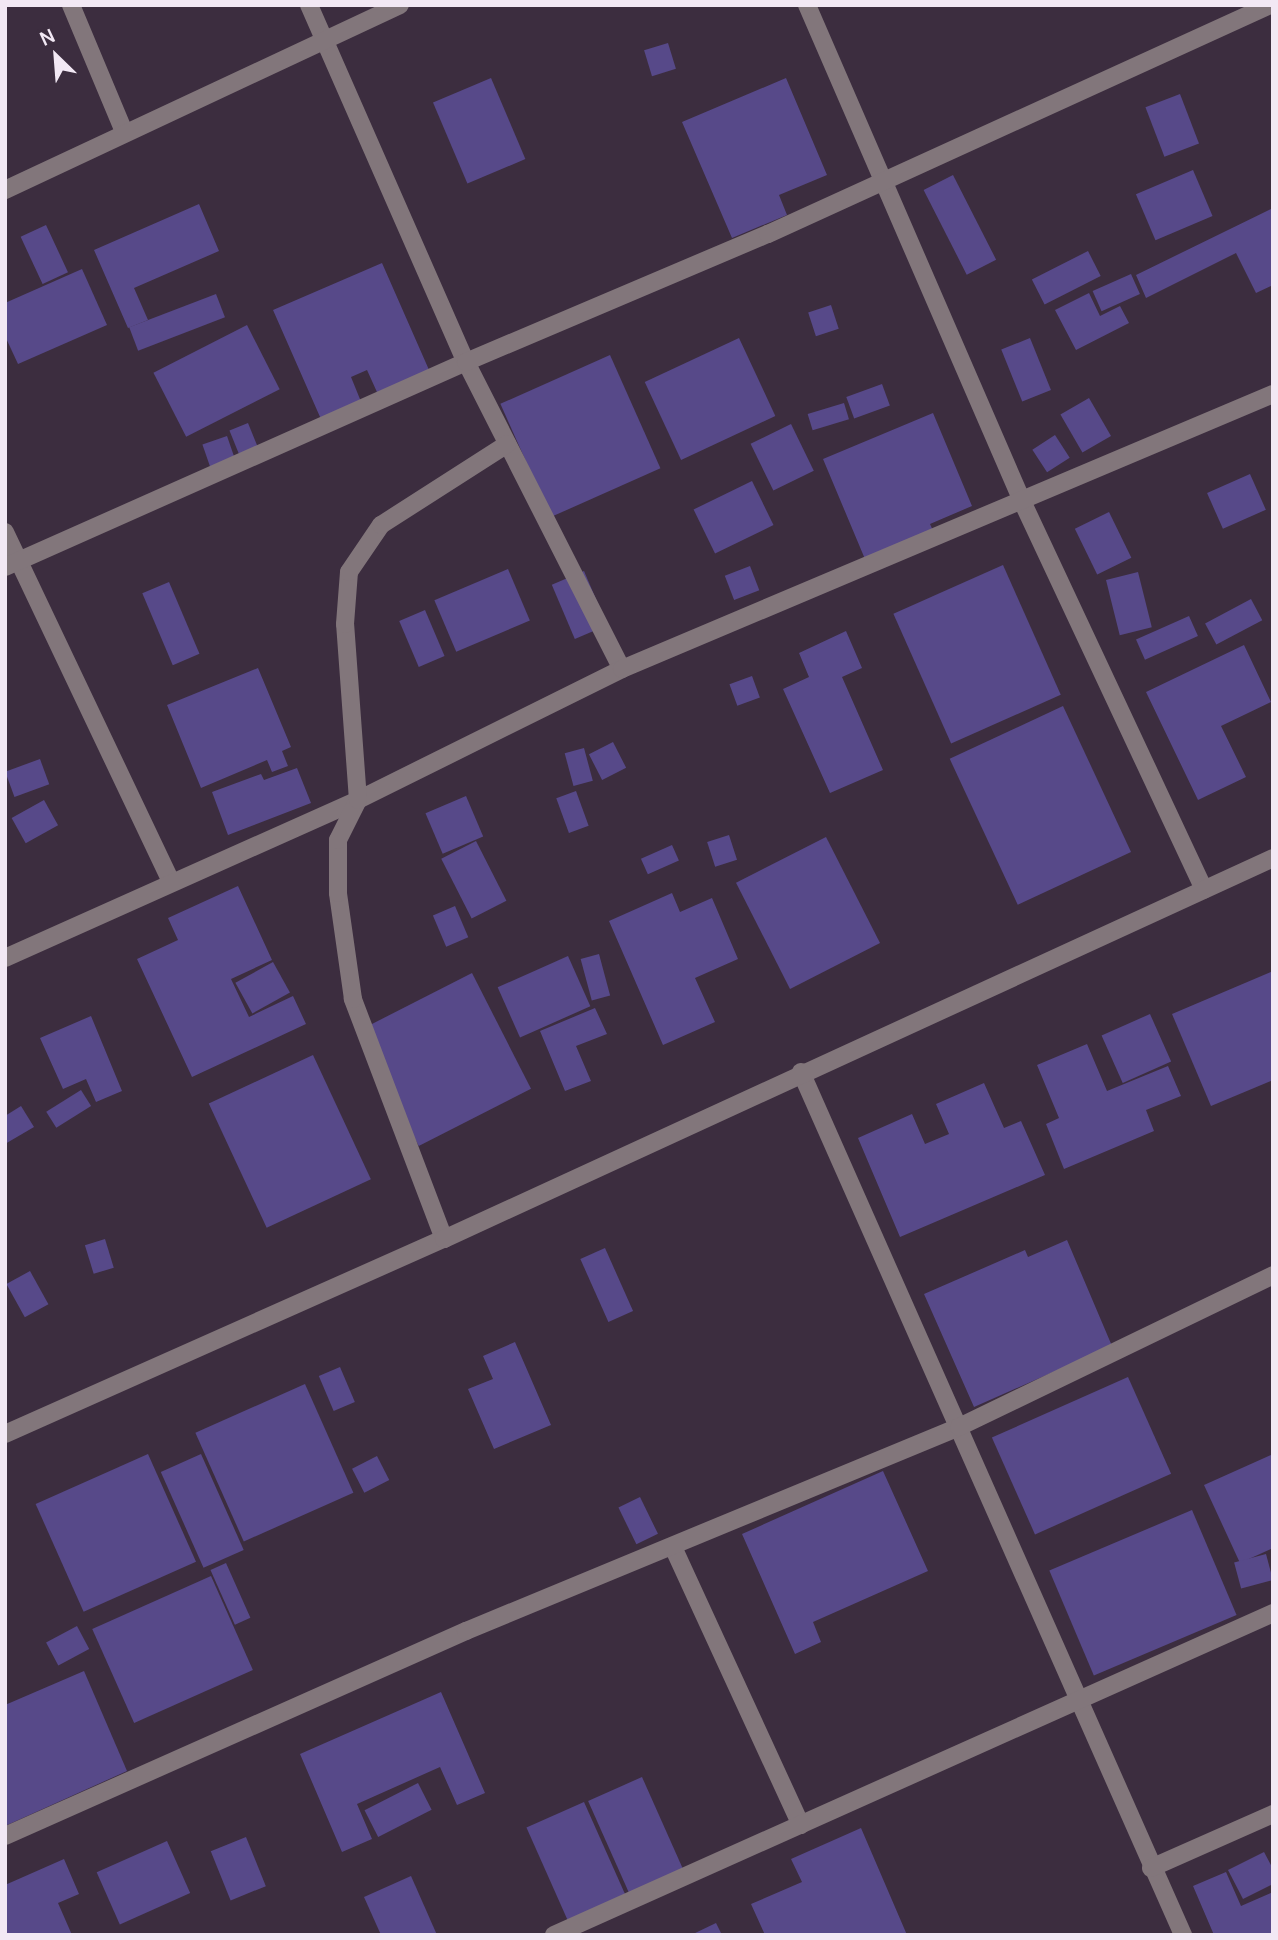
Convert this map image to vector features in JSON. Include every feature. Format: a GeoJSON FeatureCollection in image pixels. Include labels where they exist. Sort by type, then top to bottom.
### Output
{"type":"FeatureCollection","features":[{"type":"Feature","properties":{"kind":"street"},"geometry":{"type":"LineString","coordinates":[[71,5],[124,132]]}},
{"type":"Feature","properties":{"kind":"street"},"geometry":{"type":"LineString","coordinates":[[309,5],[466,362],[622,669]]}},
{"type":"Feature","properties":{"kind":"street"},"geometry":{"type":"LineString","coordinates":[[5,190],[400,5]]}},
{"type":"Feature","properties":{"kind":"street"},"geometry":{"type":"LineString","coordinates":[[807,5],[886,181],[1022,501],[1205,889]]}},
{"type":"Feature","properties":{"kind":"street"},"geometry":{"type":"LineString","coordinates":[[12,564],[466,362],[886,181],[1270,5]]}},
{"type":"Feature","properties":{"kind":"street"},"geometry":{"type":"LineString","coordinates":[[5,958],[171,881],[358,800],[622,669],[955,525],[1022,501],[1273,394]]}},
{"type":"Feature","properties":{"kind":"street"},"geometry":{"type":"LineString","coordinates":[[444,1239],[353,999],[338,893],[338,840],[358,800],[345,624],[349,572],[381,525],[507,444]]}},
{"type":"Feature","properties":{"kind":"street"},"geometry":{"type":"LineString","coordinates":[[5,532],[12,564],[171,881]]}},
{"type":"Feature","properties":{"kind":"street"},"geometry":{"type":"LineString","coordinates":[[5,1434],[444,1239],[802,1072],[1273,858]]}},
{"type":"Feature","properties":{"kind":"street"},"geometry":{"type":"LineString","coordinates":[[802,1072],[1082,1701],[1183,1935]]}},
{"type":"Feature","properties":{"kind":"street"},"geometry":{"type":"LineString","coordinates":[[5,1836],[466,1631],[673,1548],[959,1427],[1273,1275]]}},
{"type":"Feature","properties":{"kind":"street"},"geometry":{"type":"LineString","coordinates":[[673,1548],[801,1825]]}},
{"type":"Feature","properties":{"kind":"street"},"geometry":{"type":"LineString","coordinates":[[554,1935],[1082,1701],[1273,1613]]}},
{"type":"Feature","properties":{"kind":"street"},"geometry":{"type":"LineString","coordinates":[[1152,1868],[1273,1814]]}},
{"type":"Feature","properties":{"kind":"building"},"geometry":{"type":"Polygon","coordinates":[[[668,43],[676,69],[652,76],[644,50],[668,43]]]}},
{"type":"Feature","properties":{"kind":"building"},"geometry":{"type":"Polygon","coordinates":[[[491,78],[525,159],[467,184],[433,103],[491,78]]]}},
{"type":"Feature","properties":{"kind":"building"},"geometry":{"type":"Polygon","coordinates":[[[786,78],[827,175],[779,195],[787,215],[732,238],[682,122],[786,78]]]}},
{"type":"Feature","properties":{"kind":"building"},"geometry":{"type":"Polygon","coordinates":[[[1180,94],[1199,143],[1164,157],[1145,107],[1180,94]]]}},
{"type":"Feature","properties":{"kind":"building"},"geometry":{"type":"Polygon","coordinates":[[[1193,170],[1213,216],[1155,240],[1136,194],[1193,170]]]}},
{"type":"Feature","properties":{"kind":"building"},"geometry":{"type":"Polygon","coordinates":[[[953,175],[996,260],[967,275],[924,190],[953,175]]]}},
{"type":"Feature","properties":{"kind":"building"},"geometry":{"type":"Polygon","coordinates":[[[199,204],[219,251],[134,288],[148,320],[128,328],[94,250],[199,204]]]}},
{"type":"Feature","properties":{"kind":"building"},"geometry":{"type":"Polygon","coordinates":[[[1273,208],[1273,285],[1256,293],[1236,253],[1146,298],[1136,275],[1273,208]]]}},
{"type":"Feature","properties":{"kind":"building"},"geometry":{"type":"Polygon","coordinates":[[[46,225],[68,272],[43,284],[21,237],[46,225]]]}},
{"type":"Feature","properties":{"kind":"building"},"geometry":{"type":"Polygon","coordinates":[[[1088,251],[1101,276],[1045,305],[1032,280],[1088,251]]]}},
{"type":"Feature","properties":{"kind":"building"},"geometry":{"type":"Polygon","coordinates":[[[382,263],[433,379],[381,401],[367,370],[351,377],[364,409],[324,426],[273,310],[382,263]]]}},
{"type":"Feature","properties":{"kind":"building"},"geometry":{"type":"Polygon","coordinates":[[[82,269],[107,325],[18,364],[5,336],[5,303],[82,269]]]}},
{"type":"Feature","properties":{"kind":"building"},"geometry":{"type":"Polygon","coordinates":[[[1131,274],[1140,294],[1102,311],[1093,291],[1131,274]]]}},
{"type":"Feature","properties":{"kind":"building"},"geometry":{"type":"Polygon","coordinates":[[[1089,293],[1100,316],[1120,306],[1129,323],[1076,350],[1055,310],[1089,293]]]}},
{"type":"Feature","properties":{"kind":"building"},"geometry":{"type":"Polygon","coordinates":[[[216,294],[225,317],[138,351],[129,327],[216,294]]]}},
{"type":"Feature","properties":{"kind":"building"},"geometry":{"type":"Polygon","coordinates":[[[831,305],[839,329],[816,336],[808,312],[831,305]]]}},
{"type":"Feature","properties":{"kind":"building"},"geometry":{"type":"Polygon","coordinates":[[[247,325],[280,389],[186,437],[153,373],[247,325]]]}},
{"type":"Feature","properties":{"kind":"building"},"geometry":{"type":"Polygon","coordinates":[[[739,338],[775,416],[681,460],[645,382],[739,338]]]}},
{"type":"Feature","properties":{"kind":"building"},"geometry":{"type":"Polygon","coordinates":[[[1030,338],[1051,390],[1022,402],[1001,350],[1030,338]]]}},
{"type":"Feature","properties":{"kind":"building"},"geometry":{"type":"Polygon","coordinates":[[[610,355],[660,468],[551,517],[500,404],[610,355]]]}},
{"type":"Feature","properties":{"kind":"building"},"geometry":{"type":"Polygon","coordinates":[[[882,384],[890,406],[854,419],[846,397],[882,384]]]}},
{"type":"Feature","properties":{"kind":"building"},"geometry":{"type":"Polygon","coordinates":[[[1089,398],[1111,436],[1082,453],[1060,414],[1089,398]]]}},
{"type":"Feature","properties":{"kind":"building"},"geometry":{"type":"Polygon","coordinates":[[[844,403],[849,419],[813,430],[808,414],[844,403]]]}},
{"type":"Feature","properties":{"kind":"building"},"geometry":{"type":"Polygon","coordinates":[[[933,413],[972,506],[930,524],[939,544],[870,571],[823,459],[933,413]]]}},
{"type":"Feature","properties":{"kind":"building"},"geometry":{"type":"Polygon","coordinates":[[[248,423],[262,458],[244,466],[229,430],[248,423]]]}},
{"type":"Feature","properties":{"kind":"building"},"geometry":{"type":"Polygon","coordinates":[[[791,424],[814,471],[773,490],[751,444],[791,424]]]}},
{"type":"Feature","properties":{"kind":"building"},"geometry":{"type":"Polygon","coordinates":[[[1055,435],[1070,458],[1047,472],[1032,450],[1055,435]]]}},
{"type":"Feature","properties":{"kind":"building"},"geometry":{"type":"Polygon","coordinates":[[[227,436],[237,465],[213,474],[202,444],[227,436]]]}},
{"type":"Feature","properties":{"kind":"building"},"geometry":{"type":"Polygon","coordinates":[[[1250,474],[1266,510],[1223,529],[1207,493],[1250,474]]]}},
{"type":"Feature","properties":{"kind":"building"},"geometry":{"type":"Polygon","coordinates":[[[752,481],[773,525],[715,554],[694,509],[752,481]]]}},
{"type":"Feature","properties":{"kind":"building"},"geometry":{"type":"Polygon","coordinates":[[[1109,512],[1131,558],[1097,574],[1075,529],[1109,512]]]}},
{"type":"Feature","properties":{"kind":"building"},"geometry":{"type":"Polygon","coordinates":[[[1003,565],[1061,695],[951,744],[893,614],[1003,565]]]}},
{"type":"Feature","properties":{"kind":"building"},"geometry":{"type":"Polygon","coordinates":[[[750,566],[759,590],[734,600],[725,576],[750,566]]]}},
{"type":"Feature","properties":{"kind":"building"},"geometry":{"type":"Polygon","coordinates":[[[508,569],[530,621],[456,652],[434,600],[508,569]]]}},
{"type":"Feature","properties":{"kind":"building"},"geometry":{"type":"Polygon","coordinates":[[[584,571],[607,625],[575,639],[552,585],[584,571]]]}},
{"type":"Feature","properties":{"kind":"building"},"geometry":{"type":"Polygon","coordinates":[[[1138,572],[1152,627],[1120,635],[1106,580],[1138,572]]]}},
{"type":"Feature","properties":{"kind":"building"},"geometry":{"type":"Polygon","coordinates":[[[169,582],[199,654],[173,665],[142,593],[169,582]]]}},
{"type":"Feature","properties":{"kind":"building"},"geometry":{"type":"Polygon","coordinates":[[[1251,599],[1262,620],[1216,645],[1205,623],[1251,599]]]}},
{"type":"Feature","properties":{"kind":"building"},"geometry":{"type":"Polygon","coordinates":[[[425,610],[445,656],[419,667],[399,621],[425,610]]]}},
{"type":"Feature","properties":{"kind":"building"},"geometry":{"type":"Polygon","coordinates":[[[1189,616],[1198,636],[1145,660],[1136,640],[1189,616]]]}},
{"type":"Feature","properties":{"kind":"building"},"geometry":{"type":"Polygon","coordinates":[[[846,631],[862,668],[842,677],[883,770],[830,793],[783,689],[809,677],[799,653],[846,631]]]}},
{"type":"Feature","properties":{"kind":"building"},"geometry":{"type":"Polygon","coordinates":[[[1244,645],[1271,702],[1221,726],[1246,777],[1198,800],[1146,692],[1244,645]]]}},
{"type":"Feature","properties":{"kind":"building"},"geometry":{"type":"Polygon","coordinates":[[[258,668],[291,747],[282,751],[288,766],[272,772],[267,760],[201,788],[167,705],[258,668]]]}},
{"type":"Feature","properties":{"kind":"building"},"geometry":{"type":"Polygon","coordinates":[[[752,676],[760,698],[737,706],[729,684],[752,676]]]}},
{"type":"Feature","properties":{"kind":"building"},"geometry":{"type":"Polygon","coordinates":[[[1063,706],[1131,852],[1018,905],[950,759],[1063,706]]]}},
{"type":"Feature","properties":{"kind":"building"},"geometry":{"type":"Polygon","coordinates":[[[613,742],[626,768],[602,780],[589,754],[613,742]]]}},
{"type":"Feature","properties":{"kind":"building"},"geometry":{"type":"Polygon","coordinates":[[[584,748],[593,781],[573,786],[565,753],[584,748]]]}},
{"type":"Feature","properties":{"kind":"building"},"geometry":{"type":"Polygon","coordinates":[[[40,759],[49,784],[14,797],[5,772],[40,759]]]}},
{"type":"Feature","properties":{"kind":"building"},"geometry":{"type":"Polygon","coordinates":[[[297,768],[311,803],[228,835],[212,792],[261,774],[264,780],[297,768]]]}},
{"type":"Feature","properties":{"kind":"building"},"geometry":{"type":"Polygon","coordinates":[[[576,791],[589,826],[569,833],[556,798],[576,791]]]}},
{"type":"Feature","properties":{"kind":"building"},"geometry":{"type":"Polygon","coordinates":[[[466,796],[483,837],[443,854],[425,813],[466,796]]]}},
{"type":"Feature","properties":{"kind":"building"},"geometry":{"type":"Polygon","coordinates":[[[44,800],[58,825],[26,843],[12,818],[44,800]]]}},
{"type":"Feature","properties":{"kind":"building"},"geometry":{"type":"Polygon","coordinates":[[[729,835],[737,860],[715,867],[707,842],[729,835]]]}},
{"type":"Feature","properties":{"kind":"building"},"geometry":{"type":"Polygon","coordinates":[[[826,837],[880,943],[790,989],[736,883],[826,837]]]}},
{"type":"Feature","properties":{"kind":"building"},"geometry":{"type":"Polygon","coordinates":[[[476,841],[506,901],[472,918],[441,859],[476,841]]]}},
{"type":"Feature","properties":{"kind":"building"},"geometry":{"type":"Polygon","coordinates":[[[672,845],[679,861],[648,874],[641,859],[672,845]]]}},
{"type":"Feature","properties":{"kind":"building"},"geometry":{"type":"Polygon","coordinates":[[[238,886],[272,960],[231,979],[249,1017],[293,996],[306,1024],[192,1077],[137,959],[178,940],[168,918],[238,886]]]}},
{"type":"Feature","properties":{"kind":"building"},"geometry":{"type":"Polygon","coordinates":[[[672,893],[680,912],[712,898],[738,959],[695,978],[715,1022],[663,1045],[609,921],[672,893]]]}},
{"type":"Feature","properties":{"kind":"building"},"geometry":{"type":"Polygon","coordinates":[[[455,906],[468,937],[446,947],[433,915],[455,906]]]}},
{"type":"Feature","properties":{"kind":"building"},"geometry":{"type":"Polygon","coordinates":[[[599,954],[610,996],[592,1000],[581,959],[599,954]]]}},
{"type":"Feature","properties":{"kind":"building"},"geometry":{"type":"Polygon","coordinates":[[[568,956],[590,1006],[520,1038],[498,987],[568,956]]]}},
{"type":"Feature","properties":{"kind":"building"},"geometry":{"type":"Polygon","coordinates":[[[273,962],[290,993],[252,1013],[235,983],[273,962]]]}},
{"type":"Feature","properties":{"kind":"building"},"geometry":{"type":"Polygon","coordinates":[[[1273,971],[1273,1080],[1211,1106],[1172,1014],[1273,971]]]}},
{"type":"Feature","properties":{"kind":"building"},"geometry":{"type":"Polygon","coordinates":[[[472,973],[531,1089],[419,1146],[360,1030],[472,973]]]}},
{"type":"Feature","properties":{"kind":"building"},"geometry":{"type":"Polygon","coordinates":[[[595,1008],[607,1034],[576,1046],[591,1081],[565,1091],[540,1031],[595,1008]]]}},
{"type":"Feature","properties":{"kind":"building"},"geometry":{"type":"Polygon","coordinates":[[[1150,1014],[1171,1062],[1123,1083],[1102,1036],[1150,1014]]]}},
{"type":"Feature","properties":{"kind":"building"},"geometry":{"type":"Polygon","coordinates":[[[91,1016],[122,1091],[96,1102],[86,1079],[63,1089],[40,1038],[91,1016]]]}},
{"type":"Feature","properties":{"kind":"building"},"geometry":{"type":"Polygon","coordinates":[[[1087,1044],[1107,1091],[1168,1066],[1181,1096],[1146,1110],[1154,1131],[1064,1169],[1046,1124],[1059,1118],[1037,1065],[1087,1044]]]}},
{"type":"Feature","properties":{"kind":"building"},"geometry":{"type":"Polygon","coordinates":[[[313,1055],[371,1179],[267,1228],[209,1104],[313,1055]]]}},
{"type":"Feature","properties":{"kind":"building"},"geometry":{"type":"Polygon","coordinates":[[[984,1083],[1004,1128],[1021,1121],[1045,1175],[900,1237],[858,1138],[912,1114],[925,1144],[949,1134],[936,1104],[984,1083]]]}},
{"type":"Feature","properties":{"kind":"building"},"geometry":{"type":"Polygon","coordinates":[[[81,1090],[91,1106],[56,1128],[46,1112],[81,1090]]]}},
{"type":"Feature","properties":{"kind":"building"},"geometry":{"type":"Polygon","coordinates":[[[21,1106],[34,1127],[5,1144],[5,1116],[21,1106]]]}},
{"type":"Feature","properties":{"kind":"building"},"geometry":{"type":"Polygon","coordinates":[[[105,1239],[114,1268],[94,1274],[85,1245],[105,1239]]]}},
{"type":"Feature","properties":{"kind":"building"},"geometry":{"type":"Polygon","coordinates":[[[1067,1240],[1112,1346],[974,1407],[924,1294],[1025,1250],[1028,1257],[1067,1240]]]}},
{"type":"Feature","properties":{"kind":"building"},"geometry":{"type":"Polygon","coordinates":[[[605,1248],[633,1311],[608,1322],[580,1259],[605,1248]]]}},
{"type":"Feature","properties":{"kind":"building"},"geometry":{"type":"Polygon","coordinates":[[[30,1271],[48,1304],[25,1317],[6,1284],[30,1271]]]}},
{"type":"Feature","properties":{"kind":"building"},"geometry":{"type":"Polygon","coordinates":[[[515,1342],[551,1425],[494,1449],[468,1389],[493,1379],[483,1356],[515,1342]]]}},
{"type":"Feature","properties":{"kind":"building"},"geometry":{"type":"Polygon","coordinates":[[[340,1367],[355,1402],[334,1411],[319,1376],[340,1367]]]}},
{"type":"Feature","properties":{"kind":"building"},"geometry":{"type":"Polygon","coordinates":[[[1128,1377],[1171,1474],[1035,1534],[992,1438],[1128,1377]]]}},
{"type":"Feature","properties":{"kind":"building"},"geometry":{"type":"Polygon","coordinates":[[[305,1384],[353,1493],[244,1542],[195,1433],[305,1384]]]}},
{"type":"Feature","properties":{"kind":"building"},"geometry":{"type":"Polygon","coordinates":[[[148,1454],[196,1562],[84,1612],[36,1504],[148,1454]]]}},
{"type":"Feature","properties":{"kind":"building"},"geometry":{"type":"Polygon","coordinates":[[[201,1454],[244,1550],[204,1568],[161,1472],[201,1454]]]}},
{"type":"Feature","properties":{"kind":"building"},"geometry":{"type":"Polygon","coordinates":[[[1273,1454],[1273,1548],[1240,1563],[1204,1485],[1273,1454]]]}},
{"type":"Feature","properties":{"kind":"building"},"geometry":{"type":"Polygon","coordinates":[[[377,1456],[389,1480],[364,1493],[352,1469],[377,1456]]]}},
{"type":"Feature","properties":{"kind":"building"},"geometry":{"type":"Polygon","coordinates":[[[883,1471],[928,1571],[813,1622],[821,1642],[795,1654],[742,1534],[883,1471]]]}},
{"type":"Feature","properties":{"kind":"building"},"geometry":{"type":"Polygon","coordinates":[[[640,1497],[658,1534],[636,1544],[618,1508],[640,1497]]]}},
{"type":"Feature","properties":{"kind":"building"},"geometry":{"type":"Polygon","coordinates":[[[1192,1510],[1237,1615],[1094,1676],[1049,1571],[1192,1510]]]}},
{"type":"Feature","properties":{"kind":"building"},"geometry":{"type":"Polygon","coordinates":[[[1266,1554],[1273,1580],[1241,1589],[1234,1563],[1266,1554]]]}},
{"type":"Feature","properties":{"kind":"building"},"geometry":{"type":"Polygon","coordinates":[[[226,1563],[250,1618],[235,1625],[210,1570],[226,1563]]]}},
{"type":"Feature","properties":{"kind":"building"},"geometry":{"type":"Polygon","coordinates":[[[211,1576],[253,1670],[134,1723],[92,1629],[211,1576]]]}},
{"type":"Feature","properties":{"kind":"building"},"geometry":{"type":"Polygon","coordinates":[[[77,1626],[89,1649],[58,1665],[46,1642],[77,1626]]]}},
{"type":"Feature","properties":{"kind":"building"},"geometry":{"type":"Polygon","coordinates":[[[84,1671],[127,1771],[5,1826],[5,1705],[84,1671]]]}},
{"type":"Feature","properties":{"kind":"building"},"geometry":{"type":"Polygon","coordinates":[[[441,1692],[485,1793],[457,1805],[440,1767],[357,1804],[372,1839],[342,1852],[300,1754],[441,1692]]]}},
{"type":"Feature","properties":{"kind":"building"},"geometry":{"type":"Polygon","coordinates":[[[642,1777],[686,1875],[632,1899],[588,1801],[642,1777]]]}},
{"type":"Feature","properties":{"kind":"building"},"geometry":{"type":"Polygon","coordinates":[[[418,1783],[432,1810],[378,1837],[365,1810],[418,1783]]]}},
{"type":"Feature","properties":{"kind":"building"},"geometry":{"type":"Polygon","coordinates":[[[584,1802],[628,1902],[571,1927],[526,1828],[584,1802]]]}},
{"type":"Feature","properties":{"kind":"building"},"geometry":{"type":"Polygon","coordinates":[[[861,1828],[907,1935],[765,1935],[751,1904],[802,1882],[791,1859],[861,1828]]]}},
{"type":"Feature","properties":{"kind":"building"},"geometry":{"type":"Polygon","coordinates":[[[246,1837],[266,1886],[231,1900],[211,1851],[246,1837]]]}},
{"type":"Feature","properties":{"kind":"building"},"geometry":{"type":"Polygon","coordinates":[[[167,1841],[190,1893],[120,1924],[97,1872],[167,1841]]]}},
{"type":"Feature","properties":{"kind":"building"},"geometry":{"type":"Polygon","coordinates":[[[1264,1852],[1273,1869],[1273,1884],[1243,1899],[1228,1870],[1264,1852]]]}},
{"type":"Feature","properties":{"kind":"building"},"geometry":{"type":"Polygon","coordinates":[[[64,1859],[79,1894],[58,1903],[72,1935],[5,1935],[5,1885],[64,1859]]]}},
{"type":"Feature","properties":{"kind":"building"},"geometry":{"type":"Polygon","coordinates":[[[1226,1872],[1241,1906],[1273,1892],[1273,1935],[1214,1935],[1193,1886],[1226,1872]]]}},
{"type":"Feature","properties":{"kind":"building"},"geometry":{"type":"Polygon","coordinates":[[[411,1876],[437,1935],[381,1935],[364,1897],[411,1876]]]}},
{"type":"Feature","properties":{"kind":"building"},"geometry":{"type":"Polygon","coordinates":[[[716,1923],[722,1935],[691,1935],[716,1923]]]}}]}
